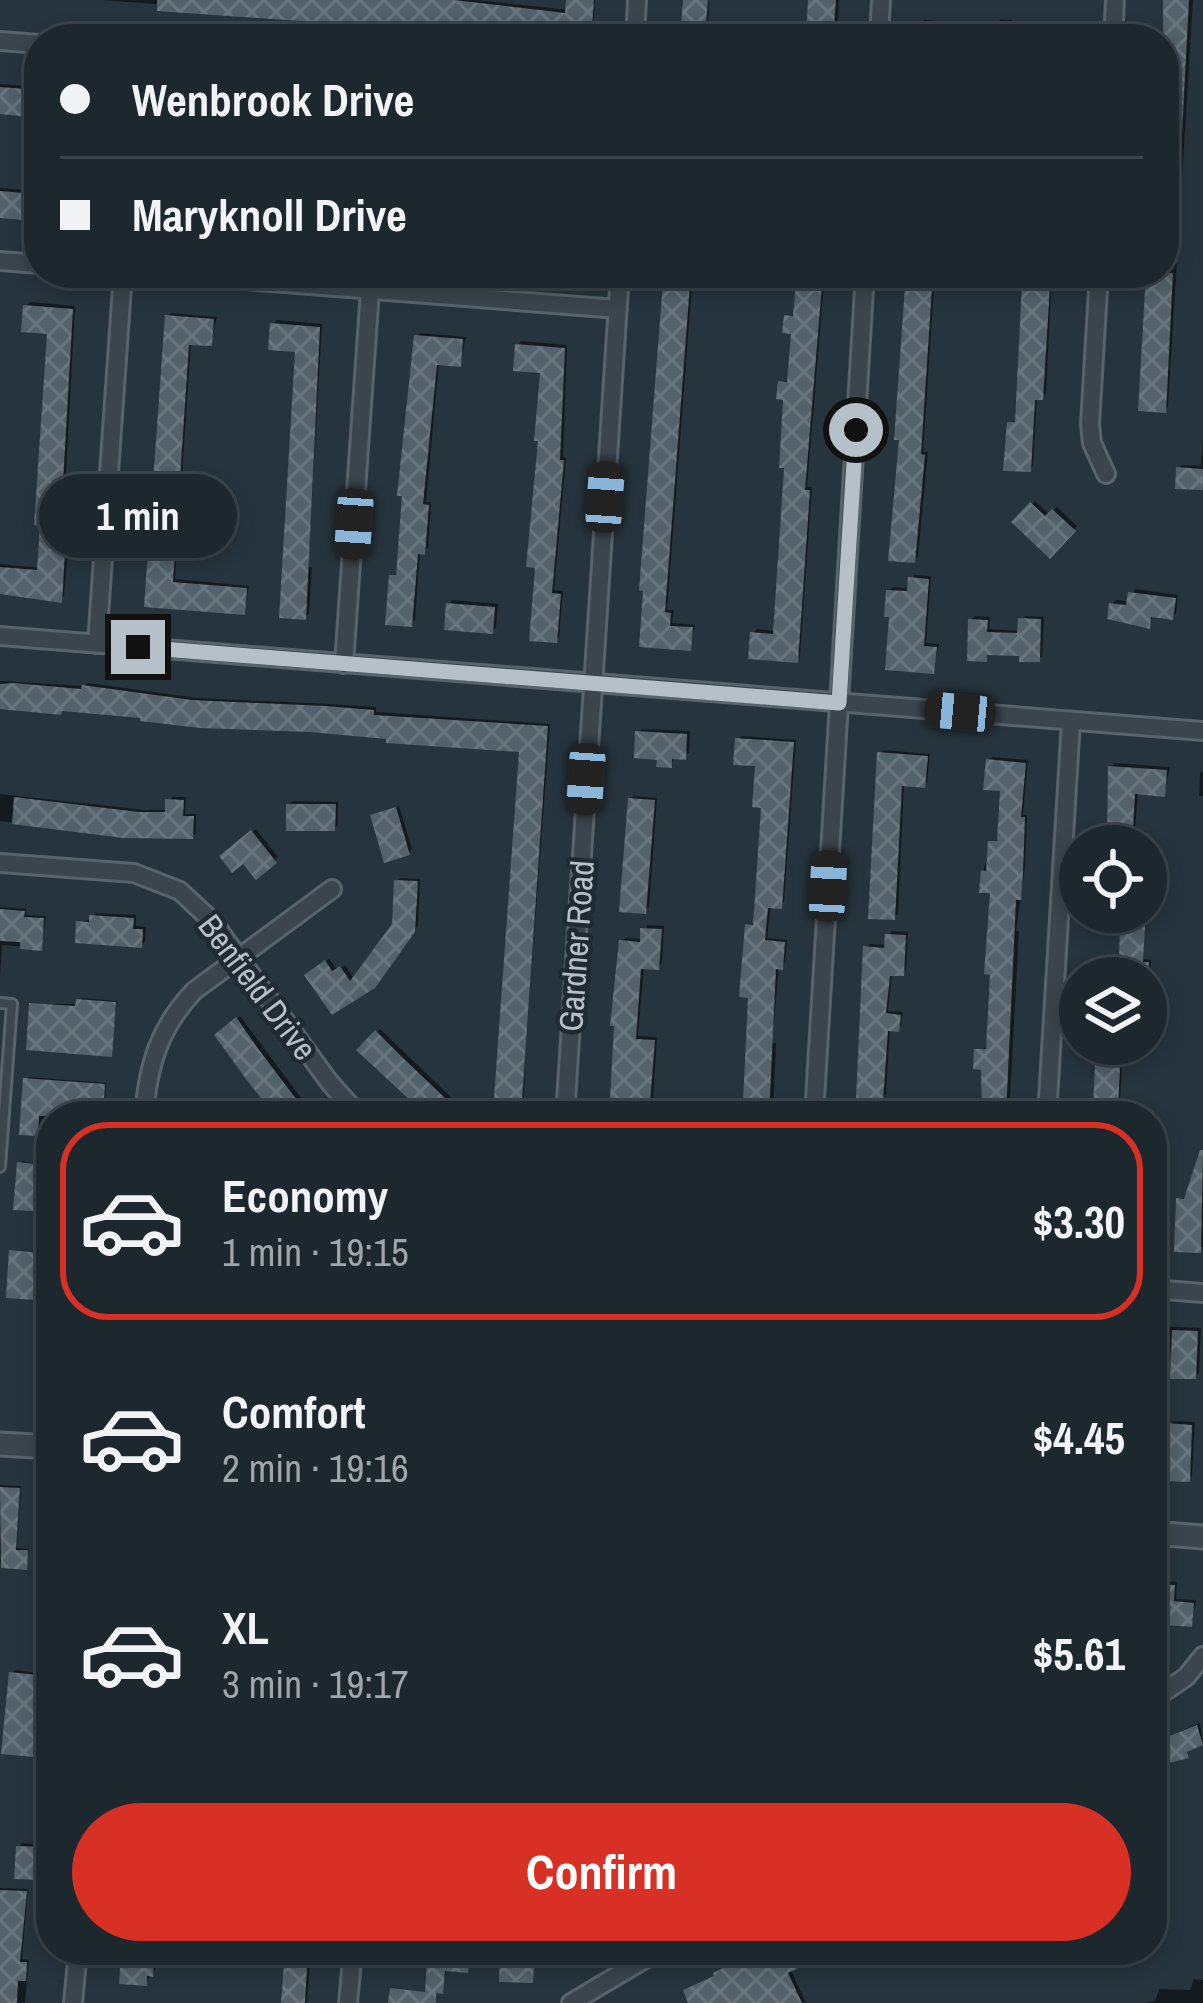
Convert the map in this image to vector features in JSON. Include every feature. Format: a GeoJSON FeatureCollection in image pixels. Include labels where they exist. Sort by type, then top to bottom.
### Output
{"type":"FeatureCollection","features":[{"type":"Feature","properties":{"kind":"street"},"geometry":{"type":"LineString","coordinates":[[97,644],[122,288]]}},
{"type":"Feature","properties":{"kind":"street"},"geometry":{"type":"LineString","coordinates":[[345,288],[618,309]]}},
{"type":"Feature","properties":{"kind":"street","name":"Gardner Road"},"geometry":{"type":"LineString","coordinates":[[566,1101],[619,288]]}},
{"type":"Feature","properties":{"kind":"street"},"geometry":{"type":"LineString","coordinates":[[815,1101],[864,288]]}},
{"type":"Feature","properties":{"kind":"street"},"geometry":{"type":"LineString","coordinates":[[1098,288],[1090,424],[1092,443],[1106,474]]}},
{"type":"Feature","properties":{"kind":"street"},"geometry":{"type":"LineString","coordinates":[[344,664],[370,290]]}},
{"type":"Feature","properties":{"kind":"street"},"geometry":{"type":"LineString","coordinates":[[0,637],[1203,731]]}},
{"type":"Feature","properties":{"kind":"street"},"geometry":{"type":"LineString","coordinates":[[1048,1101],[1071,721]]}},
{"type":"Feature","properties":{"kind":"street","name":"Benfield Drive"},"geometry":{"type":"LineString","coordinates":[[0,863],[134,874],[158,881],[199,906],[346,1101]]}},
{"type":"Feature","properties":{"kind":"street"},"geometry":{"type":"LineString","coordinates":[[146,1101],[154,1049],[164,1028],[194,991],[332,889]]}},
{"type":"Feature","properties":{"kind":"street"},"geometry":{"type":"LineString","coordinates":[[1167,1290],[1203,1293]]}},
{"type":"Feature","properties":{"kind":"street"},"geometry":{"type":"LineString","coordinates":[[0,1444],[36,1446]]}},
{"type":"Feature","properties":{"kind":"street"},"geometry":{"type":"LineString","coordinates":[[1167,1534],[1203,1537]]}},
{"type":"Feature","properties":{"kind":"street"},"geometry":{"type":"LineString","coordinates":[[1167,1690],[1186,1677],[1203,1656]]}},
{"type":"Feature","properties":{"kind":"street"},"geometry":{"type":"LineString","coordinates":[[73,2003],[77,1965]]}},
{"type":"Feature","properties":{"kind":"street"},"geometry":{"type":"LineString","coordinates":[[348,2003],[352,1965]]}},
{"type":"Feature","properties":{"kind":"street"},"geometry":{"type":"LineString","coordinates":[[571,2003],[625,1965]]}},
{"type":"Feature","properties":{"kind":"lane"},"geometry":{"type":"LineString","coordinates":[[0,1003],[12,1004],[0,1167]]}},
{"type":"Feature","properties":{"kind":"building"},"geometry":{"type":"Polygon","coordinates":[[[157,0],[454,0],[565,13],[566,0],[594,0],[592,24],[344,24],[157,11],[157,0]]]}},
{"type":"Feature","properties":{"kind":"building"},"geometry":{"type":"Polygon","coordinates":[[[683,0],[708,0],[706,24],[681,24],[683,0]]]}},
{"type":"Feature","properties":{"kind":"building"},"geometry":{"type":"Polygon","coordinates":[[[808,0],[836,0],[834,24],[807,24],[808,0]]]}},
{"type":"Feature","properties":{"kind":"building"},"geometry":{"type":"Polygon","coordinates":[[[1163,0],[1189,0],[1179,190],[1179,24],[1163,24],[1163,0]]]}},
{"type":"Feature","properties":{"kind":"building"},"geometry":{"type":"Polygon","coordinates":[[[0,87],[24,89],[24,117],[0,114],[0,87]]]}},
{"type":"Feature","properties":{"kind":"building"},"geometry":{"type":"Polygon","coordinates":[[[0,191],[24,193],[24,220],[0,218],[0,191]]]}},
{"type":"Feature","properties":{"kind":"building"},"geometry":{"type":"Polygon","coordinates":[[[663,288],[690,288],[665,612],[671,613],[670,626],[693,627],[691,651],[639,647],[643,591],[639,590],[663,288]]]}},
{"type":"Feature","properties":{"kind":"building"},"geometry":{"type":"Polygon","coordinates":[[[795,288],[822,288],[805,490],[810,490],[798,663],[748,659],[750,632],[773,634],[784,468],[779,468],[783,400],[776,399],[778,381],[787,382],[791,334],[782,333],[784,315],[793,316],[795,288]]]}},
{"type":"Feature","properties":{"kind":"building"},"geometry":{"type":"Polygon","coordinates":[[[905,288],[932,288],[915,563],[888,561],[899,440],[894,440],[905,288]]]}},
{"type":"Feature","properties":{"kind":"building"},"geometry":{"type":"Polygon","coordinates":[[[1022,288],[1050,288],[1043,400],[1035,400],[1031,472],[1003,471],[1007,422],[1015,422],[1022,288]]]}},
{"type":"Feature","properties":{"kind":"building"},"geometry":{"type":"Polygon","coordinates":[[[1145,288],[1172,288],[1166,413],[1138,411],[1145,288]]]}},
{"type":"Feature","properties":{"kind":"building"},"geometry":{"type":"Polygon","coordinates":[[[23,305],[73,309],[59,552],[65,552],[62,603],[0,594],[0,567],[37,570],[40,526],[34,525],[47,334],[21,332],[23,305]]]}},
{"type":"Feature","properties":{"kind":"building"},"geometry":{"type":"Polygon","coordinates":[[[165,315],[214,319],[212,346],[189,345],[173,582],[247,588],[245,615],[144,607],[165,315]]]}},
{"type":"Feature","properties":{"kind":"building"},"geometry":{"type":"Polygon","coordinates":[[[270,323],[320,327],[306,620],[279,618],[295,352],[268,350],[270,323]]]}},
{"type":"Feature","properties":{"kind":"building"},"geometry":{"type":"Polygon","coordinates":[[[414,335],[463,339],[461,367],[437,365],[423,504],[429,505],[425,555],[418,554],[412,627],[385,625],[389,575],[396,575],[402,496],[397,496],[414,335]]]}},
{"type":"Feature","properties":{"kind":"building"},"geometry":{"type":"Polygon","coordinates":[[[515,344],[565,348],[560,460],[564,460],[552,593],[561,594],[557,643],[529,641],[535,568],[526,567],[540,373],[513,371],[515,344]]]}},
{"type":"Feature","properties":{"kind":"building"},"geometry":{"type":"Polygon","coordinates":[[[1176,467],[1203,469],[1203,490],[1175,489],[1176,467]]]}},
{"type":"Feature","properties":{"kind":"building"},"geometry":{"type":"Polygon","coordinates":[[[1030,502],[1045,516],[1052,509],[1076,531],[1050,559],[1011,522],[1030,502]]]}},
{"type":"Feature","properties":{"kind":"building"},"geometry":{"type":"Polygon","coordinates":[[[908,577],[929,579],[924,646],[937,647],[934,674],[885,670],[886,590],[907,591],[908,577]]]}},
{"type":"Feature","properties":{"kind":"building"},"geometry":{"type":"Polygon","coordinates":[[[1128,592],[1176,598],[1173,620],[1151,617],[1150,629],[1107,619],[1109,603],[1126,605],[1128,592]]]}},
{"type":"Feature","properties":{"kind":"building"},"geometry":{"type":"Polygon","coordinates":[[[446,603],[495,607],[493,634],[444,630],[446,603]]]}},
{"type":"Feature","properties":{"kind":"building"},"geometry":{"type":"Polygon","coordinates":[[[1018,618],[1041,619],[1040,662],[987,655],[987,662],[967,661],[968,619],[988,620],[987,632],[1017,633],[1018,618]]]}},
{"type":"Feature","properties":{"kind":"building"},"geometry":{"type":"Polygon","coordinates":[[[0,684],[548,726],[522,1101],[494,1098],[519,752],[0,709],[0,684]]]}},
{"type":"Feature","properties":{"kind":"building"},"geometry":{"type":"Polygon","coordinates":[[[635,731],[687,734],[686,760],[672,759],[672,768],[656,767],[657,760],[634,758],[635,731]]]}},
{"type":"Feature","properties":{"kind":"building"},"geometry":{"type":"Polygon","coordinates":[[[735,738],[794,742],[782,909],[768,908],[765,940],[785,942],[783,970],[776,969],[770,1101],[743,1101],[748,998],[739,997],[745,924],[753,925],[761,808],[752,807],[755,766],[733,765],[735,738]]]}},
{"type":"Feature","properties":{"kind":"building"},"geometry":{"type":"Polygon","coordinates":[[[877,752],[928,756],[925,788],[902,786],[895,920],[868,919],[877,752]]]}},
{"type":"Feature","properties":{"kind":"building"},"geometry":{"type":"Polygon","coordinates":[[[986,759],[1026,763],[1007,1101],[982,1101],[981,1070],[973,1069],[974,1049],[986,1049],[990,975],[984,974],[990,893],[979,893],[981,870],[986,871],[988,841],[997,841],[1000,791],[983,790],[986,759]]]}},
{"type":"Feature","properties":{"kind":"building"},"geometry":{"type":"Polygon","coordinates":[[[1108,766],[1167,770],[1165,797],[1135,794],[1133,825],[1107,825],[1108,766]]]}},
{"type":"Feature","properties":{"kind":"building"},"geometry":{"type":"Polygon","coordinates":[[[14,797],[139,812],[165,812],[165,799],[184,800],[183,816],[194,816],[193,839],[123,838],[12,824],[14,797]]]}},
{"type":"Feature","properties":{"kind":"building"},"geometry":{"type":"Polygon","coordinates":[[[628,798],[655,800],[646,914],[619,912],[628,798]]]}},
{"type":"Feature","properties":{"kind":"building"},"geometry":{"type":"Polygon","coordinates":[[[286,804],[336,804],[335,831],[286,831],[286,804]]]}},
{"type":"Feature","properties":{"kind":"building"},"geometry":{"type":"Polygon","coordinates":[[[396,807],[410,855],[384,863],[370,815],[396,807]]]}},
{"type":"Feature","properties":{"kind":"building"},"geometry":{"type":"Polygon","coordinates":[[[251,830],[277,863],[256,880],[243,864],[232,873],[219,856],[251,830]]]}},
{"type":"Feature","properties":{"kind":"building"},"geometry":{"type":"Polygon","coordinates":[[[394,880],[418,881],[415,932],[375,988],[332,1015],[304,975],[325,960],[332,971],[340,966],[350,981],[392,924],[394,880]]]}},
{"type":"Feature","properties":{"kind":"building"},"geometry":{"type":"Polygon","coordinates":[[[0,909],[44,918],[42,951],[20,949],[20,942],[0,941],[0,909]]]}},
{"type":"Feature","properties":{"kind":"building"},"geometry":{"type":"Polygon","coordinates":[[[89,915],[134,918],[133,929],[143,929],[142,948],[75,943],[76,921],[89,922],[89,915]]]}},
{"type":"Feature","properties":{"kind":"building"},"geometry":{"type":"Polygon","coordinates":[[[640,928],[662,929],[659,970],[641,969],[636,1039],[655,1040],[650,1101],[610,1101],[614,1026],[610,1026],[619,940],[640,942],[640,928]]]}},
{"type":"Feature","properties":{"kind":"building"},"geometry":{"type":"Polygon","coordinates":[[[1120,933],[1145,933],[1143,957],[1119,957],[1120,933]]]}},
{"type":"Feature","properties":{"kind":"building"},"geometry":{"type":"Polygon","coordinates":[[[885,934],[906,935],[904,976],[890,976],[886,1013],[901,1015],[899,1032],[888,1031],[883,1101],[856,1099],[863,946],[884,948],[885,934]]]}},
{"type":"Feature","properties":{"kind":"building"},"geometry":{"type":"Polygon","coordinates":[[[76,999],[116,1002],[112,1057],[26,1050],[29,1003],[75,1006],[76,999]]]}},
{"type":"Feature","properties":{"kind":"building"},"geometry":{"type":"Polygon","coordinates":[[[236,1017],[298,1101],[263,1101],[214,1035],[236,1017]]]}},
{"type":"Feature","properties":{"kind":"building"},"geometry":{"type":"Polygon","coordinates":[[[375,1030],[448,1101],[411,1101],[356,1050],[375,1030]]]}},
{"type":"Feature","properties":{"kind":"building"},"geometry":{"type":"Polygon","coordinates":[[[1095,1065],[1120,1065],[1118,1101],[1093,1101],[1095,1065]]]}},
{"type":"Feature","properties":{"kind":"building"},"geometry":{"type":"Polygon","coordinates":[[[23,1078],[105,1084],[104,1101],[36,1101],[36,1136],[19,1135],[23,1078]]]}},
{"type":"Feature","properties":{"kind":"building"},"geometry":{"type":"Polygon","coordinates":[[[1200,1150],[1201,1253],[1174,1252],[1176,1198],[1184,1199],[1200,1150]]]}},
{"type":"Feature","properties":{"kind":"building"},"geometry":{"type":"Polygon","coordinates":[[[17,1162],[36,1164],[33,1211],[13,1210],[17,1162]]]}},
{"type":"Feature","properties":{"kind":"building"},"geometry":{"type":"Polygon","coordinates":[[[9,1250],[36,1253],[36,1300],[6,1298],[9,1250]]]}},
{"type":"Feature","properties":{"kind":"building"},"geometry":{"type":"Polygon","coordinates":[[[1172,1330],[1198,1331],[1196,1379],[1170,1379],[1172,1330]]]}},
{"type":"Feature","properties":{"kind":"building"},"geometry":{"type":"Polygon","coordinates":[[[1167,1423],[1192,1425],[1190,1482],[1167,1481],[1167,1423]]]}},
{"type":"Feature","properties":{"kind":"building"},"geometry":{"type":"Polygon","coordinates":[[[0,1487],[20,1488],[16,1550],[28,1550],[27,1570],[1,1568],[0,1487]]]}},
{"type":"Feature","properties":{"kind":"building"},"geometry":{"type":"Polygon","coordinates":[[[1167,1585],[1175,1585],[1174,1601],[1194,1603],[1192,1627],[1167,1625],[1167,1585]]]}},
{"type":"Feature","properties":{"kind":"building"},"geometry":{"type":"Polygon","coordinates":[[[9,1672],[36,1675],[36,1757],[1,1754],[9,1672]]]}},
{"type":"Feature","properties":{"kind":"building"},"geometry":{"type":"Polygon","coordinates":[[[1197,1725],[1203,1745],[1187,1752],[1189,1758],[1167,1764],[1167,1737],[1197,1725]]]}},
{"type":"Feature","properties":{"kind":"building"},"geometry":{"type":"Polygon","coordinates":[[[16,1846],[36,1847],[36,1880],[14,1879],[16,1846]]]}},
{"type":"Feature","properties":{"kind":"building"},"geometry":{"type":"Polygon","coordinates":[[[0,1890],[27,1891],[20,1962],[27,1962],[26,1981],[18,1981],[17,2003],[0,2003],[0,1890]]]}},
{"type":"Feature","properties":{"kind":"building"},"geometry":{"type":"Polygon","coordinates":[[[120,1965],[154,1965],[147,1986],[119,1984],[120,1965]]]}},
{"type":"Feature","properties":{"kind":"building"},"geometry":{"type":"Polygon","coordinates":[[[284,1965],[307,1965],[305,2003],[281,2003],[284,1965]]]}},
{"type":"Feature","properties":{"kind":"building"},"geometry":{"type":"Polygon","coordinates":[[[427,1965],[469,1965],[468,1973],[445,1971],[443,1994],[436,1993],[436,2003],[388,2003],[390,1988],[425,1992],[427,1965]]]}},
{"type":"Feature","properties":{"kind":"building"},"geometry":{"type":"Polygon","coordinates":[[[500,1965],[534,1965],[533,1983],[499,1982],[500,1965]]]}},
{"type":"Feature","properties":{"kind":"building"},"geometry":{"type":"Polygon","coordinates":[[[804,1965],[788,1973],[802,2003],[688,2003],[683,1990],[723,1968],[804,1965]]]}},
{"type":"Feature","properties":{"kind":"route"},"geometry":{"type":"LineString","coordinates":[[138,647],[839,703],[856,430]]}}]}
